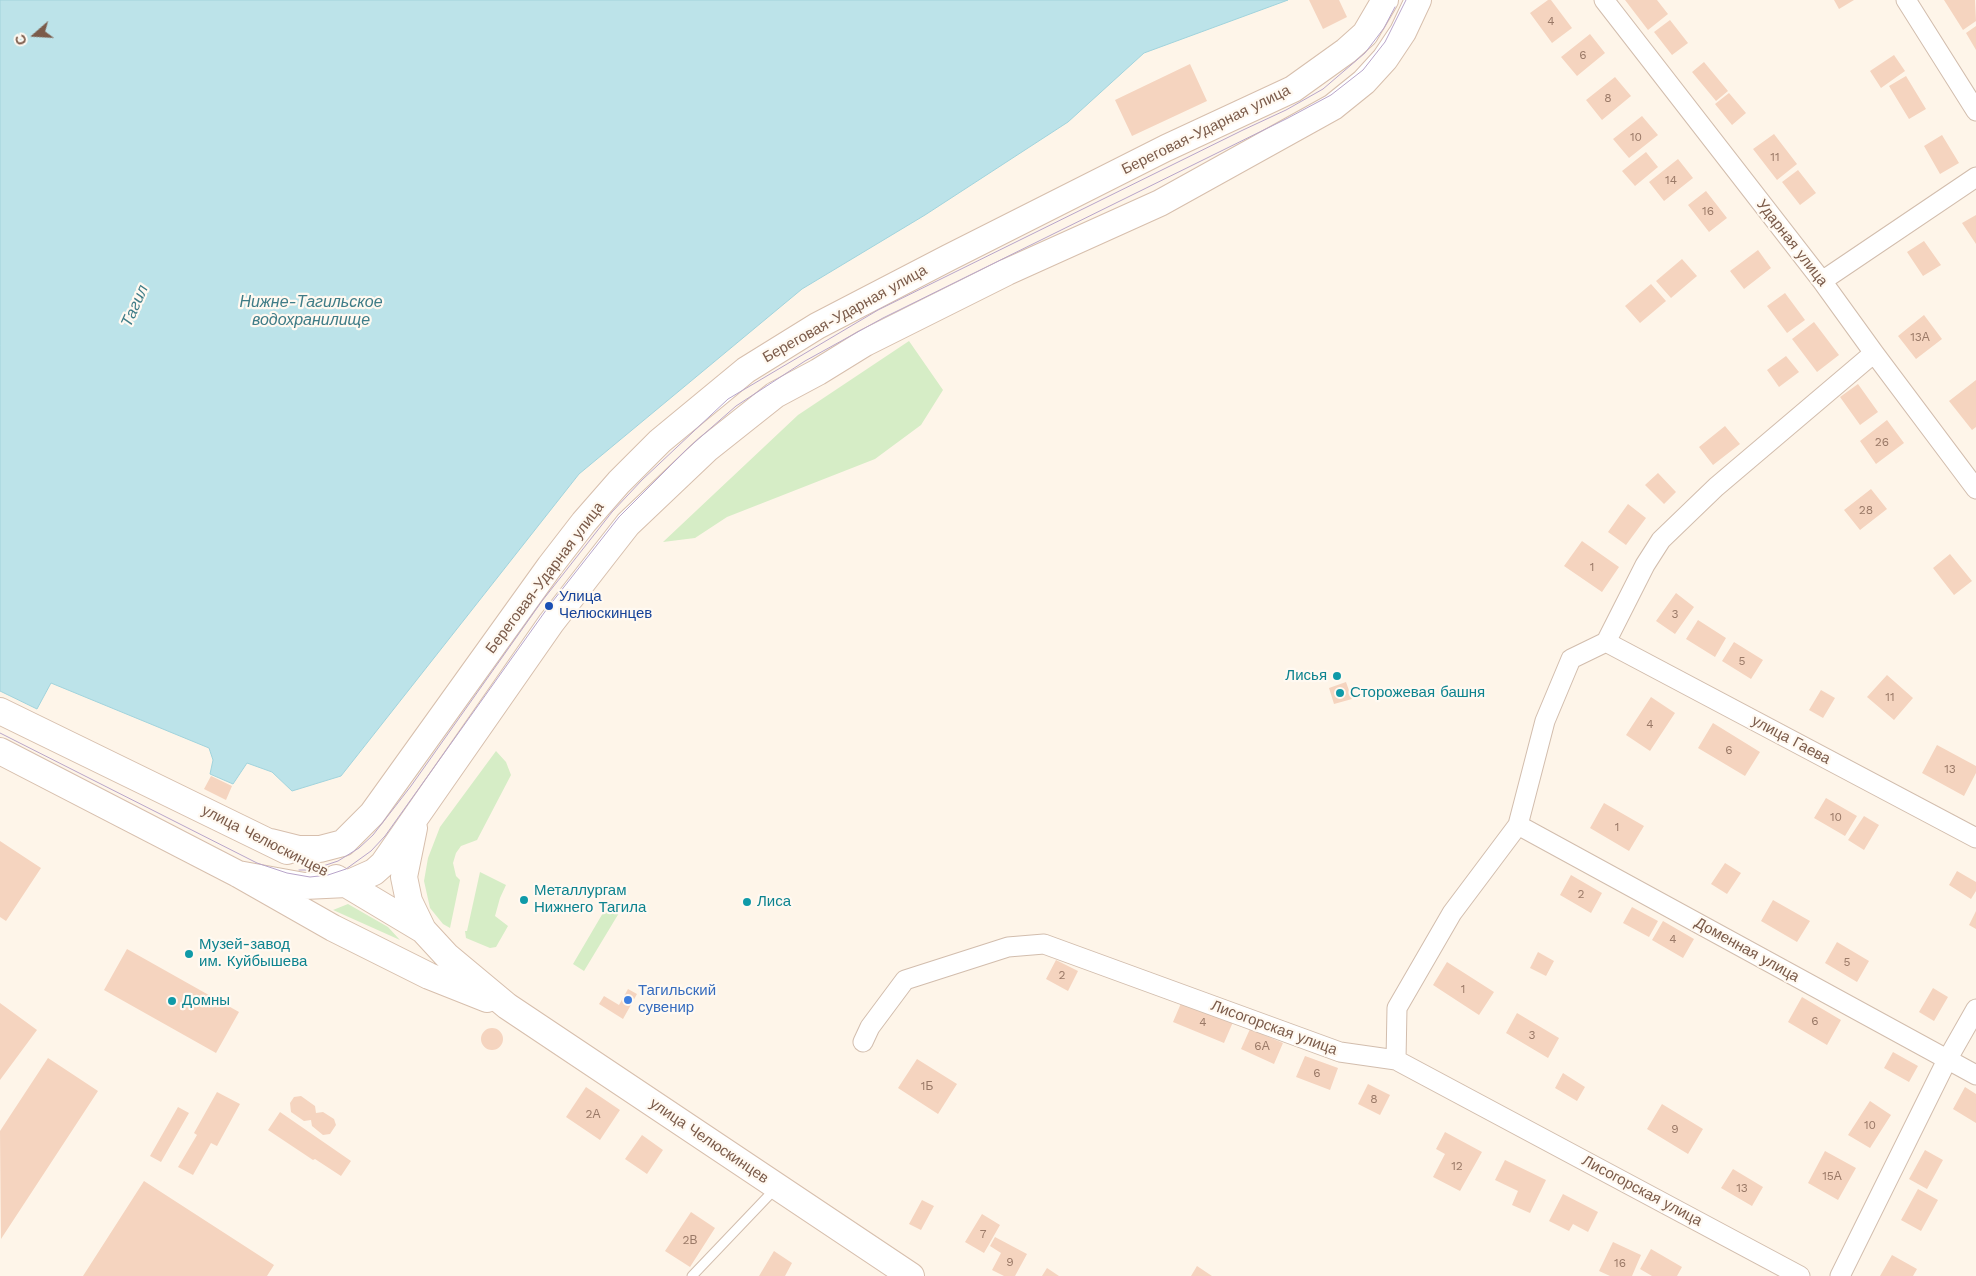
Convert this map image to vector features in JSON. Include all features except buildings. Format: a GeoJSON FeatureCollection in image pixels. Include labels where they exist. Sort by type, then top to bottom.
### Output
{"type":"FeatureCollection","features":[{"type":"Feature","properties":{"kind":"main road","name":"Береговая-Ударная улица"},"geometry":{"type":"LineString","coordinates":[[271,842],[299,850],[320,849],[343,842],[372,814],[550,566],[584,522],[619,482],[660,441],[746,370],[817,326],[948,258],[1166,148],[1293,89],[1326,66],[1365,34],[1385,0]]}},
{"type":"Feature","properties":{"kind":"main road"},"geometry":{"type":"LineString","coordinates":[[238,874],[304,886],[347,884],[374,872],[383,864],[416,818],[551,623],[628,524],[707,449],[776,395],[865,343],[1007,272],[1160,203],[1333,107],[1364,82],[1385,59],[1403,32],[1418,0]]}},
{"type":"Feature","properties":{"kind":"main road","name":"улица Челюскинцев"},"geometry":{"type":"LineString","coordinates":[[0,711],[271,842],[347,884],[423,930],[448,956],[507,1006],[777,1187],[899,1273]]}},
{"type":"Feature","properties":{"kind":"main road","name":"улица Челюскинцев"},"geometry":{"type":"LineString","coordinates":[[0,751],[238,874],[333,928],[429,976],[507,1006]]}},
{"type":"Feature","properties":{"kind":"main road"},"geometry":{"type":"LineString","coordinates":[[416,818],[404,877],[409,901],[423,930]]}},
{"type":"Feature","properties":{"kind":"street","name":"Ударная улица"},"geometry":{"type":"LineString","coordinates":[[1604,0],[1822,281],[1874,354],[1976,489]]}},
{"type":"Feature","properties":{"kind":"street"},"geometry":{"type":"LineString","coordinates":[[1906,0],[1976,111]]}},
{"type":"Feature","properties":{"kind":"street"},"geometry":{"type":"LineString","coordinates":[[1822,281],[1976,177]]}},
{"type":"Feature","properties":{"kind":"street"},"geometry":{"type":"LineString","coordinates":[[1396,1060],[1397,1008],[1452,913],[1518,825],[1545,720],[1571,659],[1606,642],[1645,565],[1661,540],[1716,487],[1874,354]]}},
{"type":"Feature","properties":{"kind":"street","name":"улица Гаева"},"geometry":{"type":"LineString","coordinates":[[1606,642],[1976,838]]}},
{"type":"Feature","properties":{"kind":"street","name":"Доменная улица"},"geometry":{"type":"LineString","coordinates":[[1518,825],[1976,1075]]}},
{"type":"Feature","properties":{"kind":"street","name":"Лисогорская улица"},"geometry":{"type":"LineString","coordinates":[[863,1042],[870,1027],[905,980],[1008,947],[1044,944],[1340,1052],[1396,1060],[1800,1276]]}},
{"type":"Feature","properties":{"kind":"street"},"geometry":{"type":"LineString","coordinates":[[1840,1276],[1948,1060],[1976,1009]]}},
{"type":"Feature","properties":{"kind":"lane"},"geometry":{"type":"LineString","coordinates":[[692,1276],[777,1187]]}},
{"type":"Feature","properties":{"kind":"green space"},"geometry":{"type":"Polygon","coordinates":[[[909,341],[943,390],[921,425],[875,459],[727,517],[695,538],[663,542],[798,415],[909,341]]]}},
{"type":"Feature","properties":{"kind":"green space"},"geometry":{"type":"Polygon","coordinates":[[[496,751],[506,762],[511,775],[477,840],[461,846],[456,853],[453,863],[456,876],[460,880],[450,928],[443,924],[430,908],[424,881],[428,858],[440,827],[496,751]]]}},
{"type":"Feature","properties":{"kind":"green space"},"geometry":{"type":"Polygon","coordinates":[[[480,872],[506,885],[495,916],[508,926],[496,947],[490,948],[466,938],[465,931],[467,931],[480,872]]]}},
{"type":"Feature","properties":{"kind":"green space"},"geometry":{"type":"Polygon","coordinates":[[[610,901],[622,908],[584,971],[573,964],[610,901]]]}},
{"type":"Feature","properties":{"kind":"green space"},"geometry":{"type":"Polygon","coordinates":[[[348,904],[388,927],[400,940],[333,910],[348,904]]]}},
{"type":"Feature","properties":{"kind":"water","name":"Нижне-Тагильское водохранилище"},"geometry":{"type":"Polygon","coordinates":[[[0,0],[1288,0],[1144,53],[1068,122],[925,215],[802,289],[579,474],[341,776],[292,791],[272,772],[247,763],[233,784],[210,774],[213,760],[209,748],[51,683],[37,709],[0,691],[0,0]]]}},
{"type":"Feature","properties":{"kind":"tram line"},"geometry":{"type":"LineString","coordinates":[[0,733],[257,863],[287,873],[310,877],[328,875],[346,869],[371,851],[385,836],[549,606],[619,517],[687,449],[736,406],[805,361],[883,318],[1331,95],[1363,70],[1385,42],[1406,0]]}},
{"type":"Feature","properties":{"kind":"tram line"},"geometry":{"type":"LineString","coordinates":[[299,870],[311,870],[338,861],[359,848],[373,835],[411,786],[542,601],[612,512],[642,480],[728,399],[878,310],[1286,110],[1323,89],[1365,53],[1384,28],[1395,7]]}},
{"type":"Feature","properties":{"kind":"place","name":"Улица Челюскинцев"},"geometry":{"type":"Point","coordinates":[549,606]}},
{"type":"Feature","properties":{"kind":"place","name":"Лисья"},"geometry":{"type":"Point","coordinates":[1337,676]}},
{"type":"Feature","properties":{"kind":"place","name":"Сторожевая башня"},"geometry":{"type":"Point","coordinates":[1340,693]}},
{"type":"Feature","properties":{"kind":"place","name":"Металлургам Нижнего Тагила"},"geometry":{"type":"Point","coordinates":[524,900]}},
{"type":"Feature","properties":{"kind":"place","name":"Лиса"},"geometry":{"type":"Point","coordinates":[747,902]}},
{"type":"Feature","properties":{"kind":"place","name":"Музей-завод им. Куйбышева"},"geometry":{"type":"Point","coordinates":[189,954]}},
{"type":"Feature","properties":{"kind":"place","name":"Тагильский сувенир"},"geometry":{"type":"Point","coordinates":[628,1000]}},
{"type":"Feature","properties":{"kind":"place","name":"Домны"},"geometry":{"type":"Point","coordinates":[172,1001]}},
{"type":"Feature","properties":{"kind":"water label","name":"Тагил"},"geometry":{"type":"Point","coordinates":[135,306]}}]}
